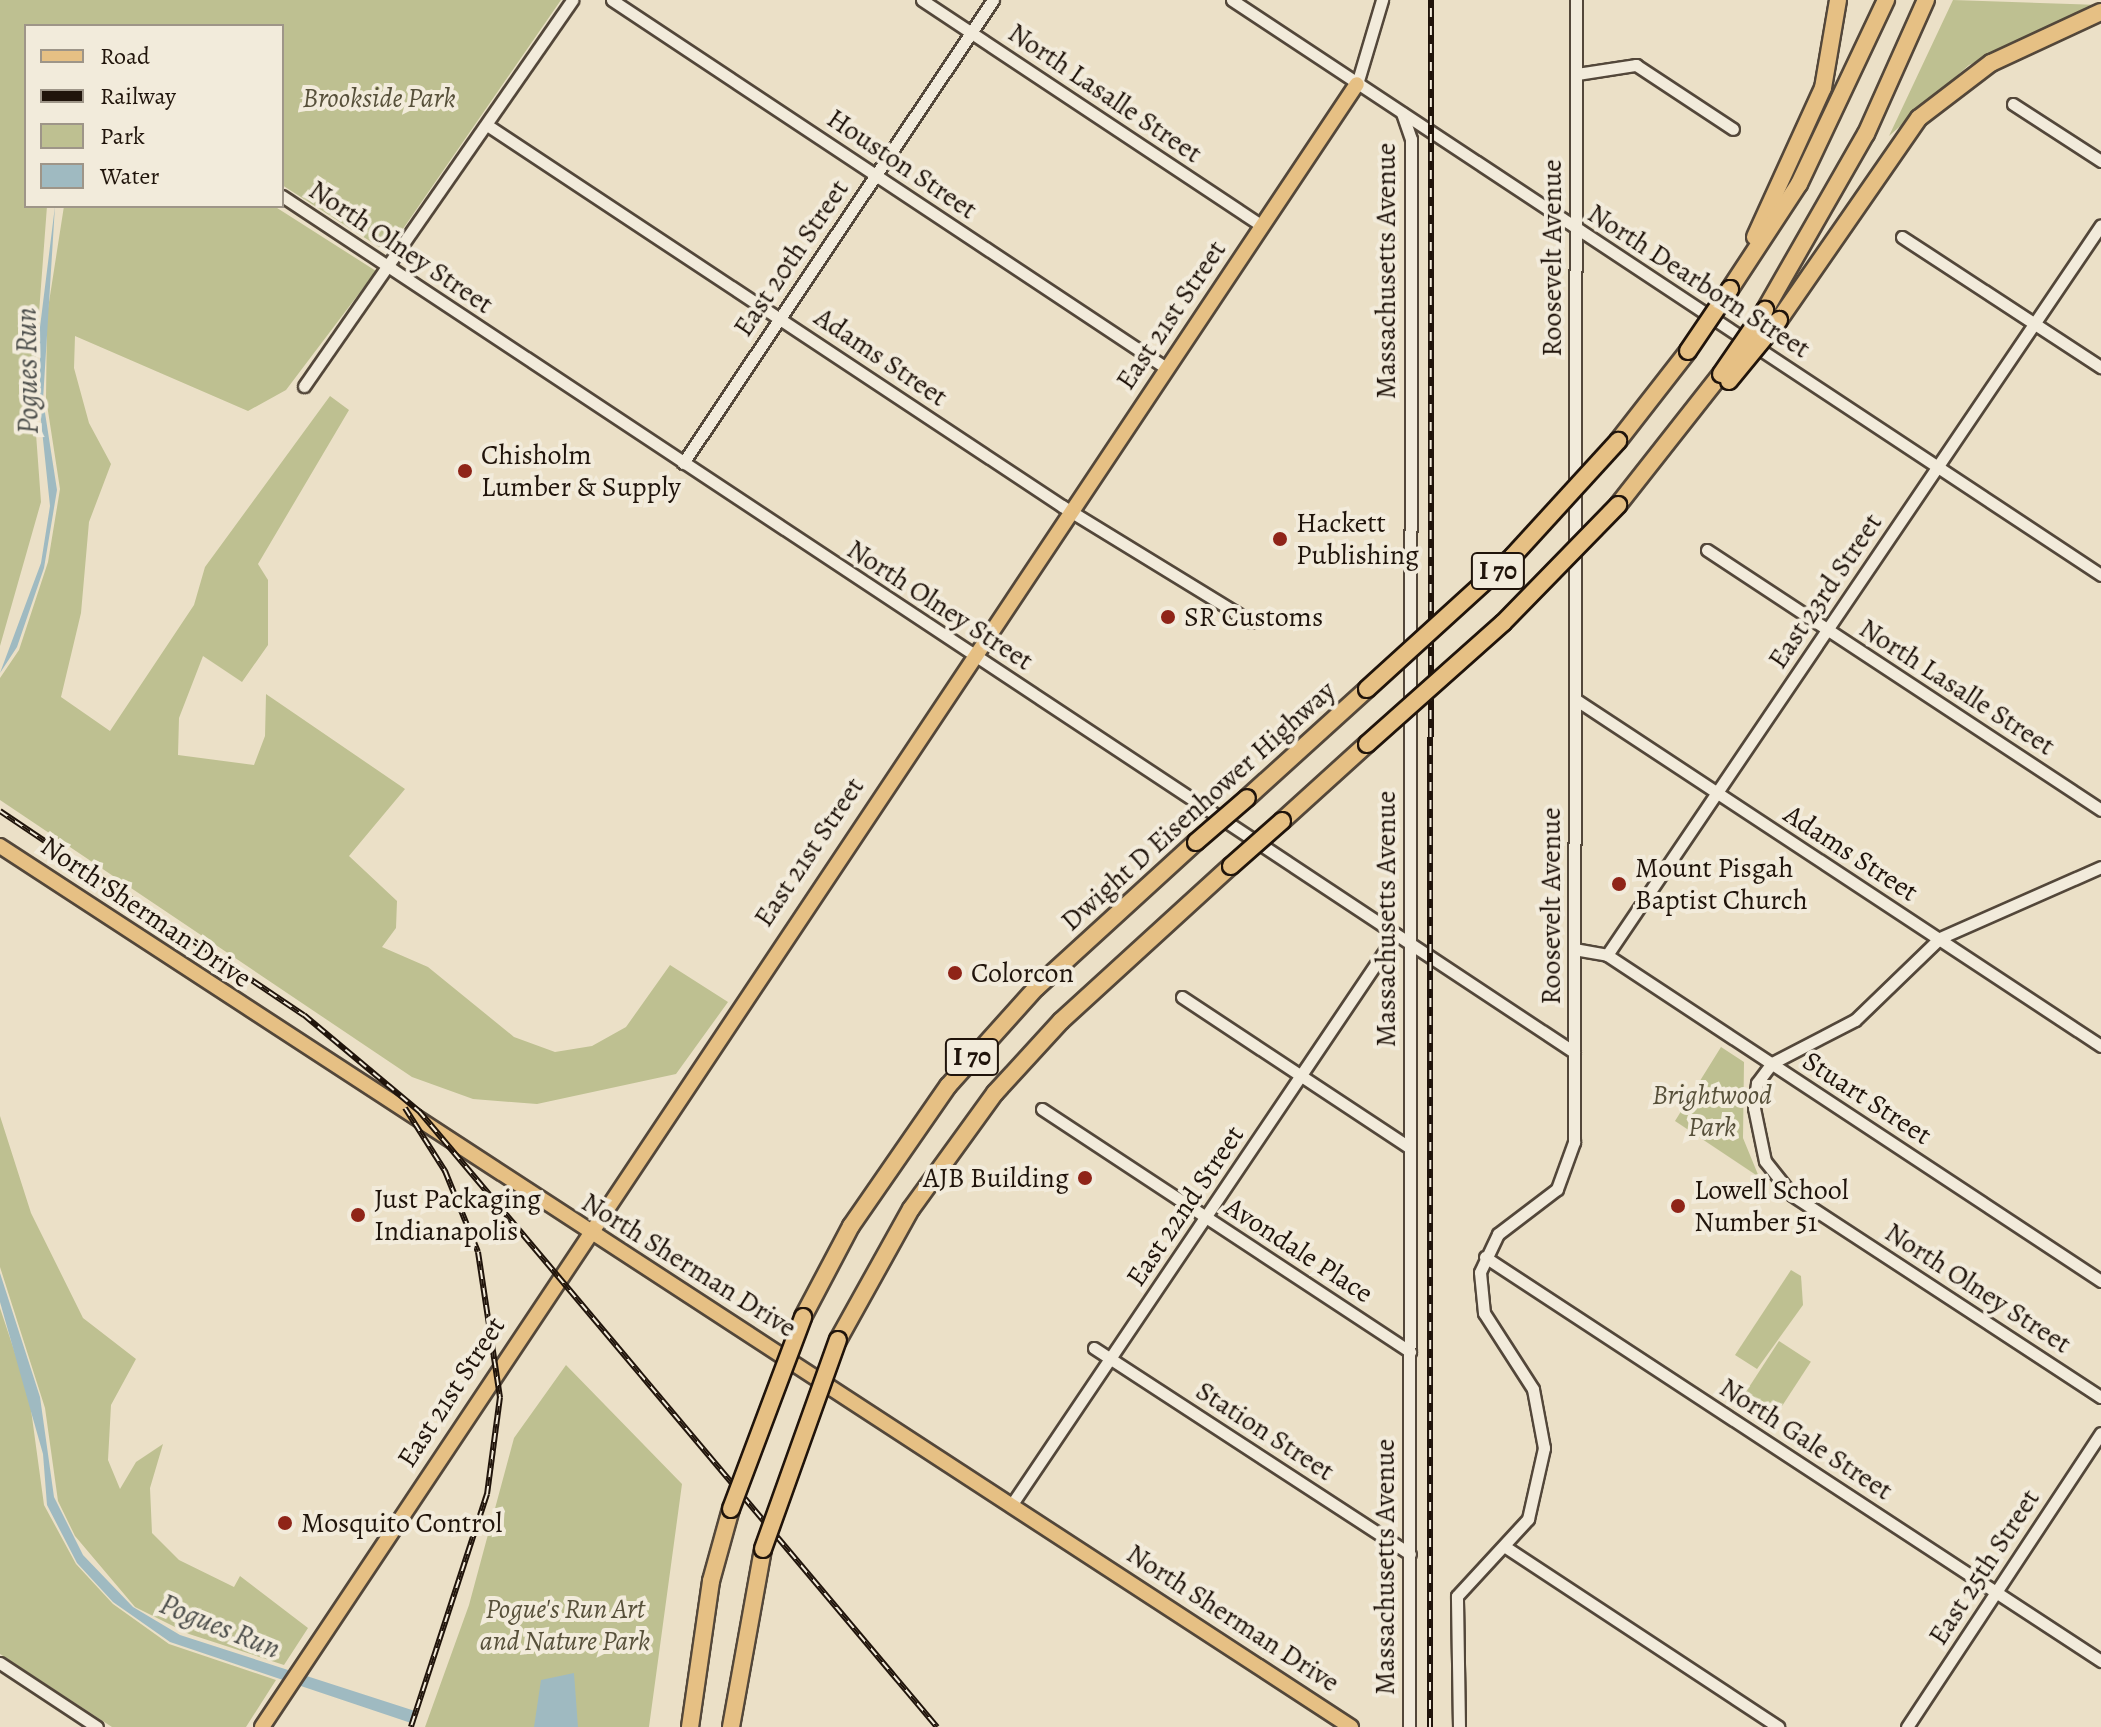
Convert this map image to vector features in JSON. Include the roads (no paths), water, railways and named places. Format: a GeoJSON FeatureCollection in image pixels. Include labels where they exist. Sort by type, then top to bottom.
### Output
{"type":"FeatureCollection","features":[{"type":"Feature","properties":{"kind":"highway"},"geometry":{"type":"LineString","coordinates":[[1730,289],[1823,88],[1838,0]]}},
{"type":"Feature","properties":{"kind":"highway","name":"Dwight D Eisenhower Highway"},"geometry":{"type":"LineString","coordinates":[[690,1727],[711,1581],[731,1509],[803,1317],[858,1215],[948,1086],[1036,988],[1513,556],[1618,441],[1688,351],[1799,184],[1886,0]]}},
{"type":"Feature","properties":{"kind":"highway","name":"I 70"},"geometry":{"type":"LineString","coordinates":[[731,1727],[763,1549],[838,1340],[911,1209],[995,1093],[1061,1021],[1513,614],[1618,505],[1725,378],[1772,315],[1854,158],[1926,0]]}},
{"type":"Feature","properties":{"kind":"highway"},"geometry":{"type":"LineString","coordinates":[[1772,315],[1886,159],[1931,106],[2006,55],[2101,12]]}},
{"type":"Feature","properties":{"kind":"main road","name":"East 21st Street"},"geometry":{"type":"LineString","coordinates":[[263,1726],[972,656],[1357,84]]}},
{"type":"Feature","properties":{"kind":"main road","name":"North Sherman Drive"},"geometry":{"type":"LineString","coordinates":[[0,846],[588,1233],[1012,1504],[1351,1727]]}},
{"type":"Feature","properties":{"kind":"street"},"geometry":{"type":"LineString","coordinates":[[304,386],[390,268],[572,0]]}},
{"type":"Feature","properties":{"kind":"street","name":"Houston Street"},"geometry":{"type":"LineString","coordinates":[[612,0],[1166,368]]}},
{"type":"Feature","properties":{"kind":"street","name":"North Lasalle Street"},"geometry":{"type":"LineString","coordinates":[[922,0],[1262,226]]}},
{"type":"Feature","properties":{"kind":"street","name":"East 20th Street"},"geometry":{"type":"LineString","coordinates":[[683,463],[993,0]]}},
{"type":"Feature","properties":{"kind":"street","name":"North Dearborn Street"},"geometry":{"type":"LineString","coordinates":[[1232,0],[2101,575]]}},
{"type":"Feature","properties":{"kind":"street","name":"East 21st Street"},"geometry":{"type":"LineString","coordinates":[[1357,84],[1382,0]]}},
{"type":"Feature","properties":{"kind":"street","name":"Roosevelt Avenue"},"geometry":{"type":"LineString","coordinates":[[1485,1257],[1504,1228],[1548,1198],[1565,1175],[1574,1142],[1576,0]]}},
{"type":"Feature","properties":{"kind":"street"},"geometry":{"type":"LineString","coordinates":[[1577,74],[1636,65],[1733,129]]}},
{"type":"Feature","properties":{"kind":"street"},"geometry":{"type":"LineString","coordinates":[[2013,104],[2101,161]]}},
{"type":"Feature","properties":{"kind":"street","name":"Massachusetts Avenue"},"geometry":{"type":"LineString","coordinates":[[1402,113],[1411,139],[1409,1727]]}},
{"type":"Feature","properties":{"kind":"street","name":"Adams Street"},"geometry":{"type":"LineString","coordinates":[[487,125],[1071,510],[1251,622]]}},
{"type":"Feature","properties":{"kind":"street","name":"North Olney Street"},"geometry":{"type":"LineString","coordinates":[[284,197],[1574,1052]]}},
{"type":"Feature","properties":{"kind":"street","name":"East 23rd Street"},"geometry":{"type":"LineString","coordinates":[[1607,955],[2101,225]]}},
{"type":"Feature","properties":{"kind":"street"},"geometry":{"type":"LineString","coordinates":[[1902,237],[2101,367]]}},
{"type":"Feature","properties":{"kind":"street","name":"North Lasalle Street"},"geometry":{"type":"LineString","coordinates":[[1707,550],[2101,810]]}},
{"type":"Feature","properties":{"kind":"street","name":"Adams Street"},"geometry":{"type":"LineString","coordinates":[[1575,699],[2101,1046]]}},
{"type":"Feature","properties":{"kind":"street"},"geometry":{"type":"LineString","coordinates":[[1772,1063],[1855,1020],[1939,939],[2101,867]]}},
{"type":"Feature","properties":{"kind":"street","name":"East 22nd Street"},"geometry":{"type":"LineString","coordinates":[[1012,1504],[1396,934]]}},
{"type":"Feature","properties":{"kind":"street"},"geometry":{"type":"LineString","coordinates":[[1574,949],[1607,955]]}},
{"type":"Feature","properties":{"kind":"street","name":"Stuart Street"},"geometry":{"type":"LineString","coordinates":[[1607,955],[2101,1281]]}},
{"type":"Feature","properties":{"kind":"street"},"geometry":{"type":"LineString","coordinates":[[1182,997],[1410,1148]]}},
{"type":"Feature","properties":{"kind":"street","name":"North Olney Street"},"geometry":{"type":"LineString","coordinates":[[1772,1063],[1755,1088],[1756,1133],[1787,1190],[2101,1397]]}},
{"type":"Feature","properties":{"kind":"street","name":"Avondale Place"},"geometry":{"type":"LineString","coordinates":[[1042,1109],[1410,1352]]}},
{"type":"Feature","properties":{"kind":"street"},"geometry":{"type":"LineString","coordinates":[[1459,1727],[1457,1596],[1507,1548],[1537,1497],[1544,1448],[1533,1389],[1484,1313],[1479,1279],[1485,1257]]}},
{"type":"Feature","properties":{"kind":"street","name":"North Gale Street"},"geometry":{"type":"LineString","coordinates":[[1485,1257],[2101,1661]]}},
{"type":"Feature","properties":{"kind":"street","name":"Station Street"},"geometry":{"type":"LineString","coordinates":[[1094,1348],[1410,1554]]}},
{"type":"Feature","properties":{"kind":"street","name":"East 25th Street"},"geometry":{"type":"LineString","coordinates":[[1907,1727],[2101,1433]]}},
{"type":"Feature","properties":{"kind":"street"},"geometry":{"type":"LineString","coordinates":[[1507,1548],[1778,1727]]}},
{"type":"Feature","properties":{"kind":"street"},"geometry":{"type":"LineString","coordinates":[[0,1663],[97,1727]]}},
{"type":"Feature","properties":{"kind":"water"},"geometry":{"type":"Polygon","coordinates":[[[55,208],[43,400],[57,490],[44,568],[17,647],[0,673],[41,563],[50,506],[40,411],[40,327],[55,208]]]}},
{"type":"Feature","properties":{"kind":"water"},"geometry":{"type":"Polygon","coordinates":[[[0,1273],[40,1397],[54,1497],[83,1555],[133,1607],[180,1635],[415,1711],[411,1723],[170,1642],[113,1602],[77,1563],[47,1505],[43,1454],[0,1302],[0,1273]]]}},
{"type":"Feature","properties":{"kind":"water"},"geometry":{"type":"Polygon","coordinates":[[[574,1673],[578,1727],[534,1727],[541,1680],[574,1673]]]}},
{"type":"Feature","properties":{"kind":"railway"},"geometry":{"type":"LineString","coordinates":[[1430,1727],[1431,0]]}},
{"type":"Feature","properties":{"kind":"railway"},"geometry":{"type":"LineString","coordinates":[[0,811],[304,1015],[419,1111],[937,1727]]}},
{"type":"Feature","properties":{"kind":"railway"},"geometry":{"type":"LineString","coordinates":[[405,1108],[445,1171],[478,1252],[500,1397],[487,1494],[411,1727]]}},
{"type":"Feature","properties":{"kind":"place","name":"Chisholm Lumber & Supply"},"geometry":{"type":"Point","coordinates":[465,471]}},
{"type":"Feature","properties":{"kind":"place","name":"Hackett Publishing"},"geometry":{"type":"Point","coordinates":[1280,539]}},
{"type":"Feature","properties":{"kind":"place","name":"SR Customs"},"geometry":{"type":"Point","coordinates":[1168,617]}},
{"type":"Feature","properties":{"kind":"place","name":"Mount Pisgah Baptist Church"},"geometry":{"type":"Point","coordinates":[1619,884]}},
{"type":"Feature","properties":{"kind":"place","name":"Colorcon"},"geometry":{"type":"Point","coordinates":[955,973]}},
{"type":"Feature","properties":{"kind":"place","name":"AJB Building"},"geometry":{"type":"Point","coordinates":[1085,1178]}},
{"type":"Feature","properties":{"kind":"place","name":"Lowell School Number 51"},"geometry":{"type":"Point","coordinates":[1678,1206]}},
{"type":"Feature","properties":{"kind":"place","name":"Just Packaging Indianapolis"},"geometry":{"type":"Point","coordinates":[358,1215]}},
{"type":"Feature","properties":{"kind":"place","name":"Mosquito Control"},"geometry":{"type":"Point","coordinates":[285,1523]}},
{"type":"Feature","properties":{"kind":"park label","name":"Brookside Park"},"geometry":{"type":"Point","coordinates":[379,98]}},
{"type":"Feature","properties":{"kind":"park label","name":"Brightwood Park"},"geometry":{"type":"Point","coordinates":[1712,1111]}},
{"type":"Feature","properties":{"kind":"park label","name":"Pogue's Run Art and Nature Park"},"geometry":{"type":"Point","coordinates":[565,1625]}},
{"type":"Feature","properties":{"kind":"water label","name":"Pogues Run"},"geometry":{"type":"Point","coordinates":[27,371]}},
{"type":"Feature","properties":{"kind":"water label","name":"Pogues Run"},"geometry":{"type":"Point","coordinates":[220,1626]}}]}
